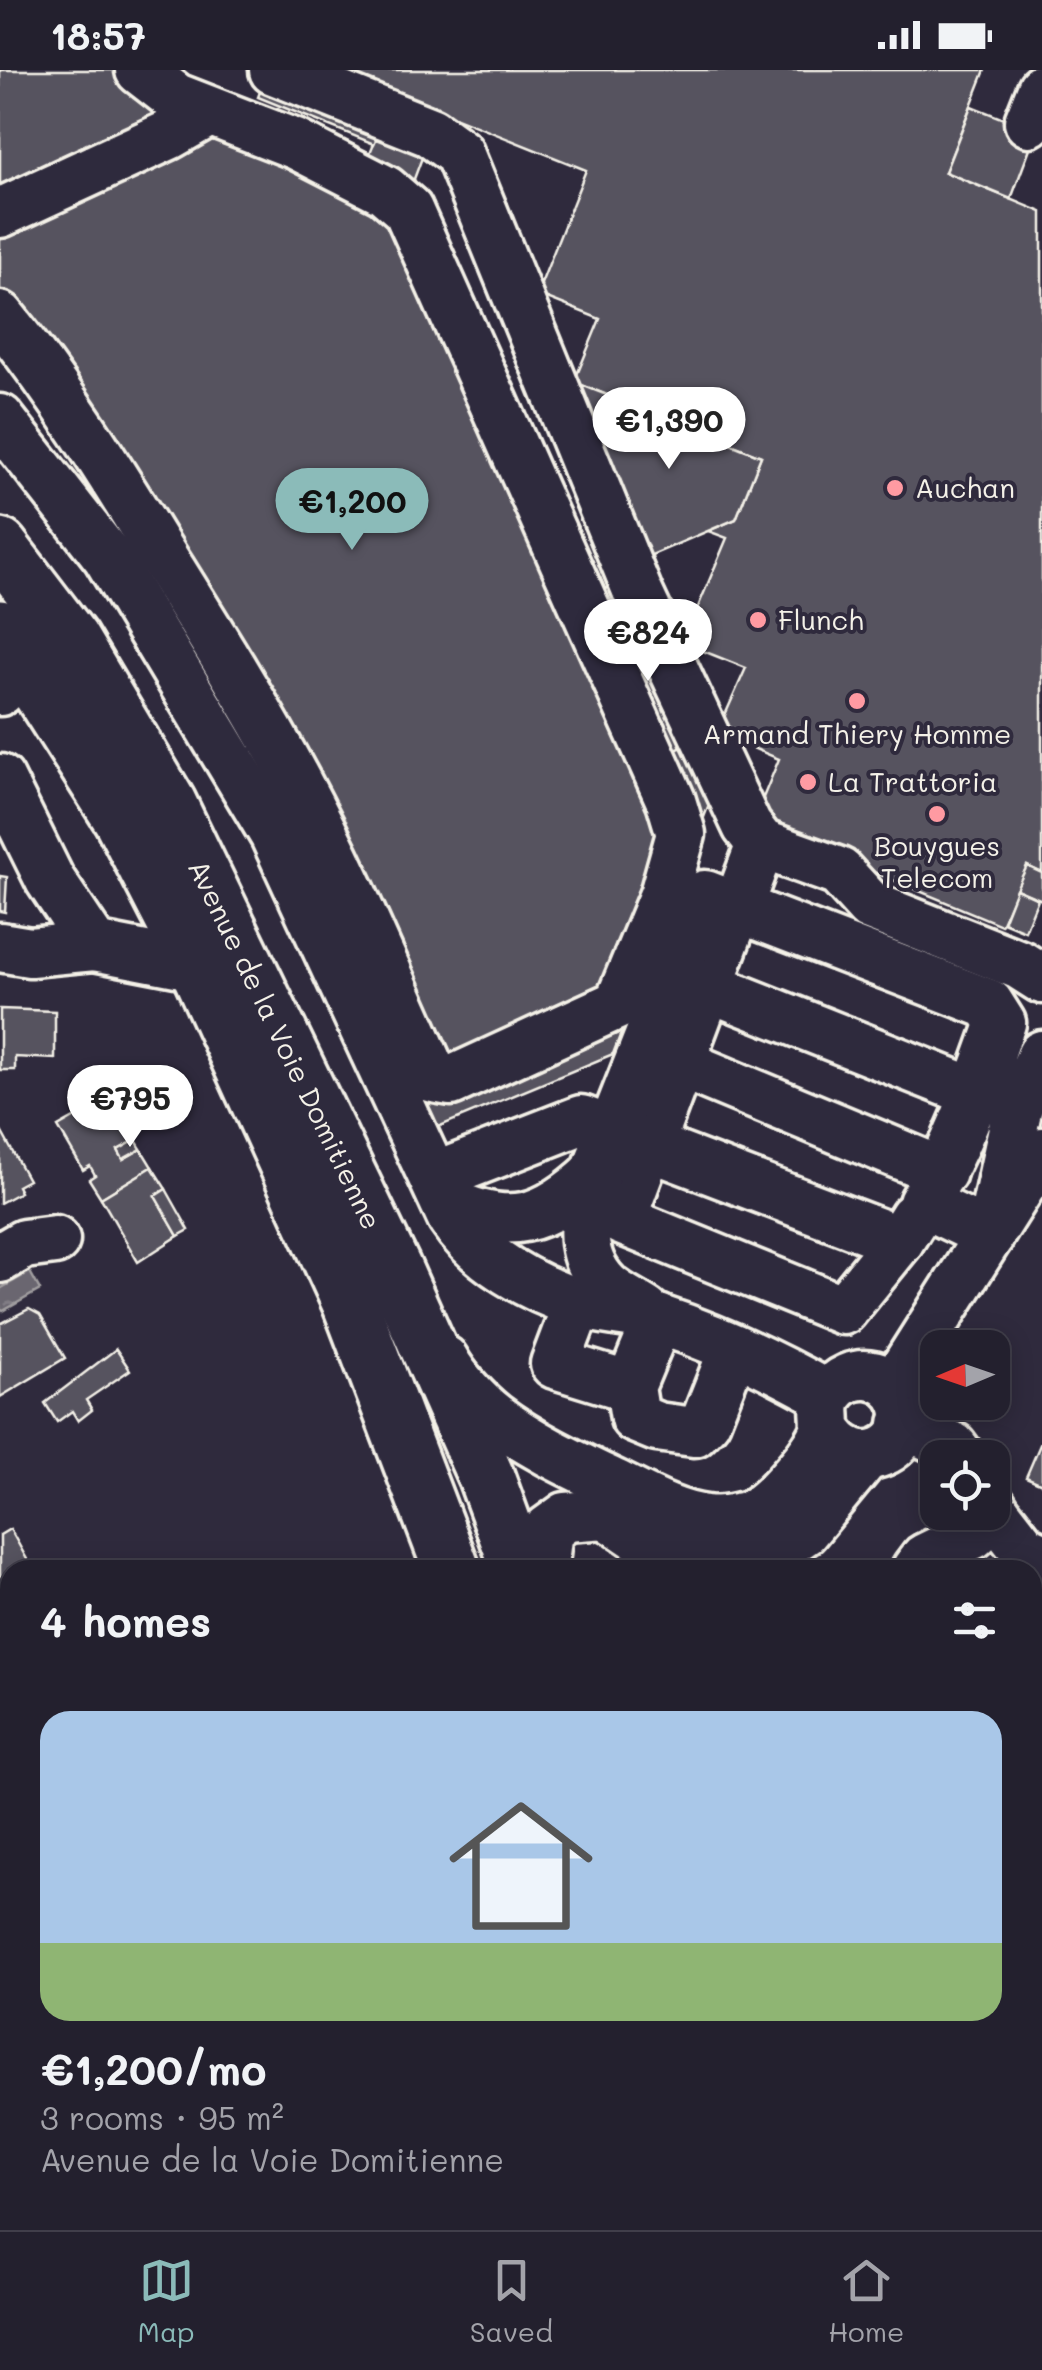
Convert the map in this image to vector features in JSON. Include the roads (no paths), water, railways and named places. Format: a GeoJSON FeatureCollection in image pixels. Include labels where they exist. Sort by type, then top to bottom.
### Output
{"type":"FeatureCollection","features":[{"type":"Feature","properties":{"kind":"main road","name":"Avenue de la Voie Domitienne"},"geometry":{"type":"LineString","coordinates":[[0,547],[70,640],[168,803],[392,1268],[486,1477],[516,1560]]}},
{"type":"Feature","properties":{"kind":"main road","name":"Avenue de la Voie Domitienne"},"geometry":{"type":"LineString","coordinates":[[7,658],[122,818],[197,966],[350,1302],[443,1557]]}},
{"type":"Feature","properties":{"kind":"street"},"geometry":{"type":"LineString","coordinates":[[0,316],[58,393],[121,490],[297,782],[434,1078],[451,1081],[620,1004],[664,895],[681,834],[671,801],[408,210],[386,190],[295,144],[176,98],[140,70]]}},
{"type":"Feature","properties":{"kind":"street"},"geometry":{"type":"LineString","coordinates":[[274,70],[430,132],[459,153],[640,595],[747,826],[761,844],[838,872],[870,906],[1020,965],[1042,979]]}},
{"type":"Feature","properties":{"kind":"street"},"geometry":{"type":"LineString","coordinates":[[0,212],[169,135],[209,112]]}},
{"type":"Feature","properties":{"kind":"street"},"geometry":{"type":"LineString","coordinates":[[0,184],[148,122]]}},
{"type":"Feature","properties":{"kind":"street"},"geometry":{"type":"LineString","coordinates":[[0,383],[274,834],[452,1218],[464,1237],[510,1272],[578,1303],[658,1319],[779,1368],[827,1412],[834,1444],[849,1454],[866,1456],[891,1447],[899,1405],[990,1235],[1042,1152]]}},
{"type":"Feature","properties":{"kind":"street"},"geometry":{"type":"LineString","coordinates":[[0,420],[107,556]]}},
{"type":"Feature","properties":{"kind":"street"},"geometry":{"type":"LineString","coordinates":[[0,778],[50,880],[94,946]]}},
{"type":"Feature","properties":{"kind":"street"},"geometry":{"type":"LineString","coordinates":[[658,1319],[606,1286],[584,1250],[584,1214],[662,1057],[721,901],[761,844]]}},
{"type":"Feature","properties":{"kind":"street"},"geometry":{"type":"LineString","coordinates":[[619,1150],[622,1220],[843,1310],[921,1206],[976,1093],[1001,1023],[988,1004],[721,901]]}},
{"type":"Feature","properties":{"kind":"street"},"geometry":{"type":"LineString","coordinates":[[0,947],[30,952],[94,946],[197,966]]}},
{"type":"Feature","properties":{"kind":"street"},"geometry":{"type":"LineString","coordinates":[[691,980],[976,1093]]}},
{"type":"Feature","properties":{"kind":"street"},"geometry":{"type":"LineString","coordinates":[[990,1235],[1018,1106],[1042,1056]]}},
{"type":"Feature","properties":{"kind":"street"},"geometry":{"type":"LineString","coordinates":[[662,1057],[921,1206],[990,1235]]}},
{"type":"Feature","properties":{"kind":"street"},"geometry":{"type":"LineString","coordinates":[[440,1189],[581,1120],[619,1150],[921,1206]]}},
{"type":"Feature","properties":{"kind":"street"},"geometry":{"type":"LineString","coordinates":[[440,1189],[476,1215],[518,1219],[563,1204],[619,1150]]}},
{"type":"Feature","properties":{"kind":"street"},"geometry":{"type":"LineString","coordinates":[[0,1258],[24,1244],[56,1240]]}},
{"type":"Feature","properties":{"kind":"street"},"geometry":{"type":"LineString","coordinates":[[392,1268],[448,1368],[490,1414],[537,1446],[661,1507],[708,1521],[756,1513],[808,1462],[841,1381],[858,1374],[878,1376],[899,1405],[943,1440]]}},
{"type":"Feature","properties":{"kind":"street"},"geometry":{"type":"LineString","coordinates":[[578,1303],[555,1364],[630,1387]]}},
{"type":"Feature","properties":{"kind":"street"},"geometry":{"type":"LineString","coordinates":[[658,1319],[630,1387],[635,1418],[657,1427],[694,1432],[706,1420],[734,1349]]}},
{"type":"Feature","properties":{"kind":"street"},"geometry":{"type":"LineString","coordinates":[[755,1560],[804,1531],[866,1456]]}},
{"type":"Feature","properties":{"kind":"street"},"geometry":{"type":"LineString","coordinates":[[544,1560],[548,1530],[566,1518],[606,1514],[666,1554],[688,1560]]}},
{"type":"Feature","properties":{"kind":"street"},"geometry":{"type":"LineString","coordinates":[[924,1560],[972,1535],[1014,1539]]}},
{"type":"Feature","properties":{"kind":"water"},"geometry":{"type":"Polygon","coordinates":[[[30,1272],[40,1290],[3,1311],[0,1309],[0,1289],[30,1272]]]}},
{"type":"Feature","properties":{"kind":"place","name":"Auchan"},"geometry":{"type":"Point","coordinates":[895,488]}},
{"type":"Feature","properties":{"kind":"place","name":"Flunch"},"geometry":{"type":"Point","coordinates":[758,620]}},
{"type":"Feature","properties":{"kind":"place","name":"Armand Thiery Homme"},"geometry":{"type":"Point","coordinates":[857,701]}},
{"type":"Feature","properties":{"kind":"place","name":"La Trattoria"},"geometry":{"type":"Point","coordinates":[808,782]}},
{"type":"Feature","properties":{"kind":"place","name":"Bouygues Telecom"},"geometry":{"type":"Point","coordinates":[937,814]}}]}
